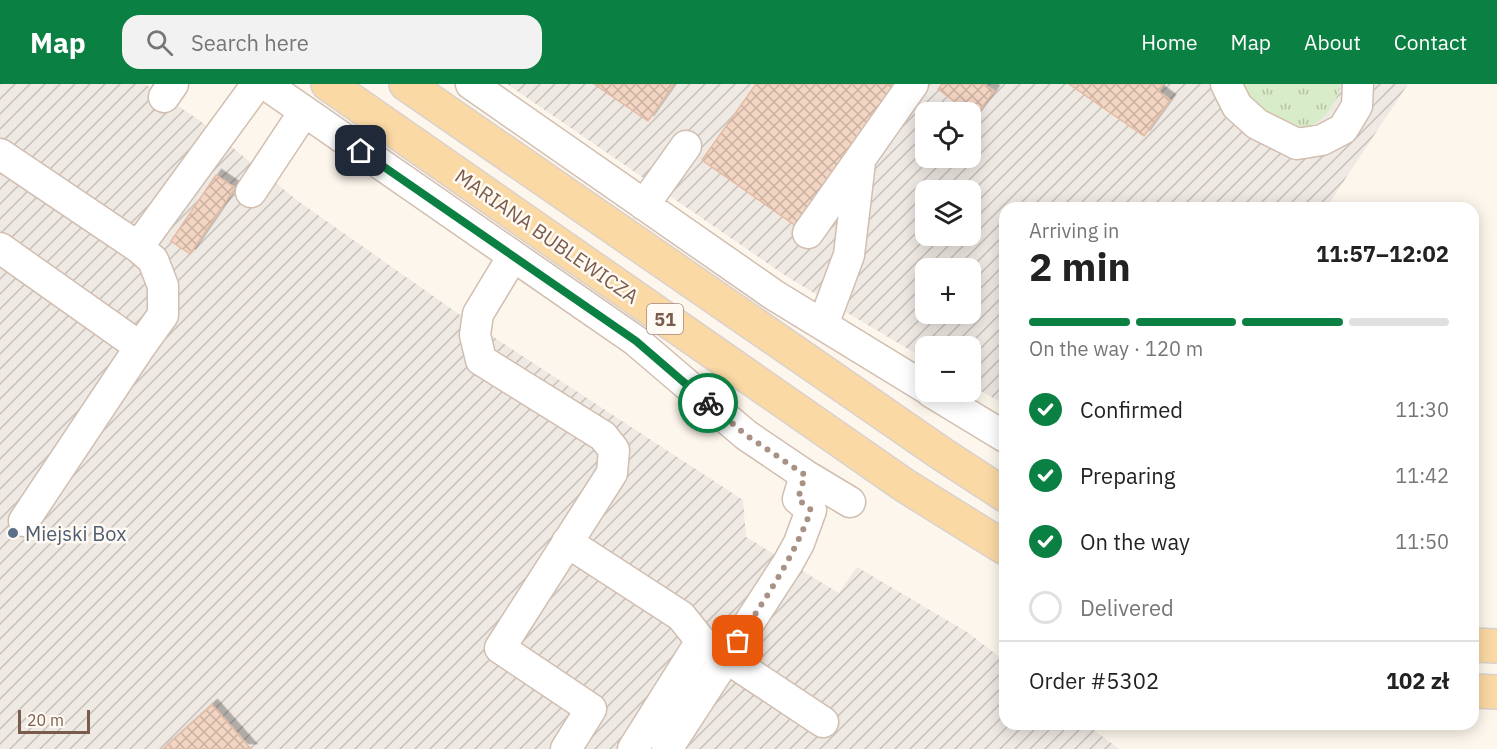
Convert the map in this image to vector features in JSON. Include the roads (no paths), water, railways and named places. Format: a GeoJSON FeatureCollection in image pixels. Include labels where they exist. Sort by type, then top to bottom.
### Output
{"type":"FeatureCollection","features":[{"type":"Feature","properties":{"kind":"main road","name":"MARIANA BUBLEWICZA"},"geometry":{"type":"LineString","coordinates":[[328,84],[904,485],[999,544]]}},
{"type":"Feature","properties":{"kind":"main road","name":"51"},"geometry":{"type":"LineString","coordinates":[[406,84],[999,491]]}},
{"type":"Feature","properties":{"kind":"main road"},"geometry":{"type":"LineString","coordinates":[[1479,645],[1497,646]]}},
{"type":"Feature","properties":{"kind":"main road"},"geometry":{"type":"LineString","coordinates":[[1479,691],[1497,692]]}},
{"type":"Feature","properties":{"kind":"lane"},"geometry":{"type":"LineString","coordinates":[[138,247],[257,84]]}},
{"type":"Feature","properties":{"kind":"lane"},"geometry":{"type":"LineString","coordinates":[[265,84],[636,341],[746,435],[850,502]]}},
{"type":"Feature","properties":{"kind":"lane"},"geometry":{"type":"LineString","coordinates":[[471,84],[774,295],[915,381]]}},
{"type":"Feature","properties":{"kind":"lane"},"geometry":{"type":"LineString","coordinates":[[808,233],[914,84]]}},
{"type":"Feature","properties":{"kind":"lane"},"geometry":{"type":"LineString","coordinates":[[1226,84],[1237,106],[1257,124],[1297,144],[1322,140],[1343,129],[1357,106],[1358,84]]}},
{"type":"Feature","properties":{"kind":"lane"},"geometry":{"type":"LineString","coordinates":[[251,192],[296,124]]}},
{"type":"Feature","properties":{"kind":"lane"},"geometry":{"type":"LineString","coordinates":[[644,204],[686,146]]}},
{"type":"Feature","properties":{"kind":"lane"},"geometry":{"type":"LineString","coordinates":[[0,154],[138,247],[153,260],[163,286],[163,315],[24,521]]}},
{"type":"Feature","properties":{"kind":"lane"},"geometry":{"type":"LineString","coordinates":[[823,325],[849,255],[860,159]]}},
{"type":"Feature","properties":{"kind":"lane"},"geometry":{"type":"LineString","coordinates":[[0,248],[140,347]]}},
{"type":"Feature","properties":{"kind":"lane"},"geometry":{"type":"LineString","coordinates":[[513,256],[478,314],[475,335],[481,360],[603,436],[614,450],[612,473],[500,648],[591,709],[566,749]]}},
{"type":"Feature","properties":{"kind":"lane"},"geometry":{"type":"LineString","coordinates":[[947,402],[999,433]]}},
{"type":"Feature","properties":{"kind":"lane"},"geometry":{"type":"LineString","coordinates":[[667,749],[727,660],[799,543],[811,510],[798,499],[805,475]]}},
{"type":"Feature","properties":{"kind":"lane"},"geometry":{"type":"LineString","coordinates":[[567,542],[681,616],[701,641],[727,660],[824,722]]}},
{"type":"Feature","properties":{"kind":"lane"},"geometry":{"type":"LineString","coordinates":[[633,749],[701,641]]}},
{"type":"Feature","properties":{"kind":"place","name":"Miejski Box"},"geometry":{"type":"Point","coordinates":[13,533]}}]}
